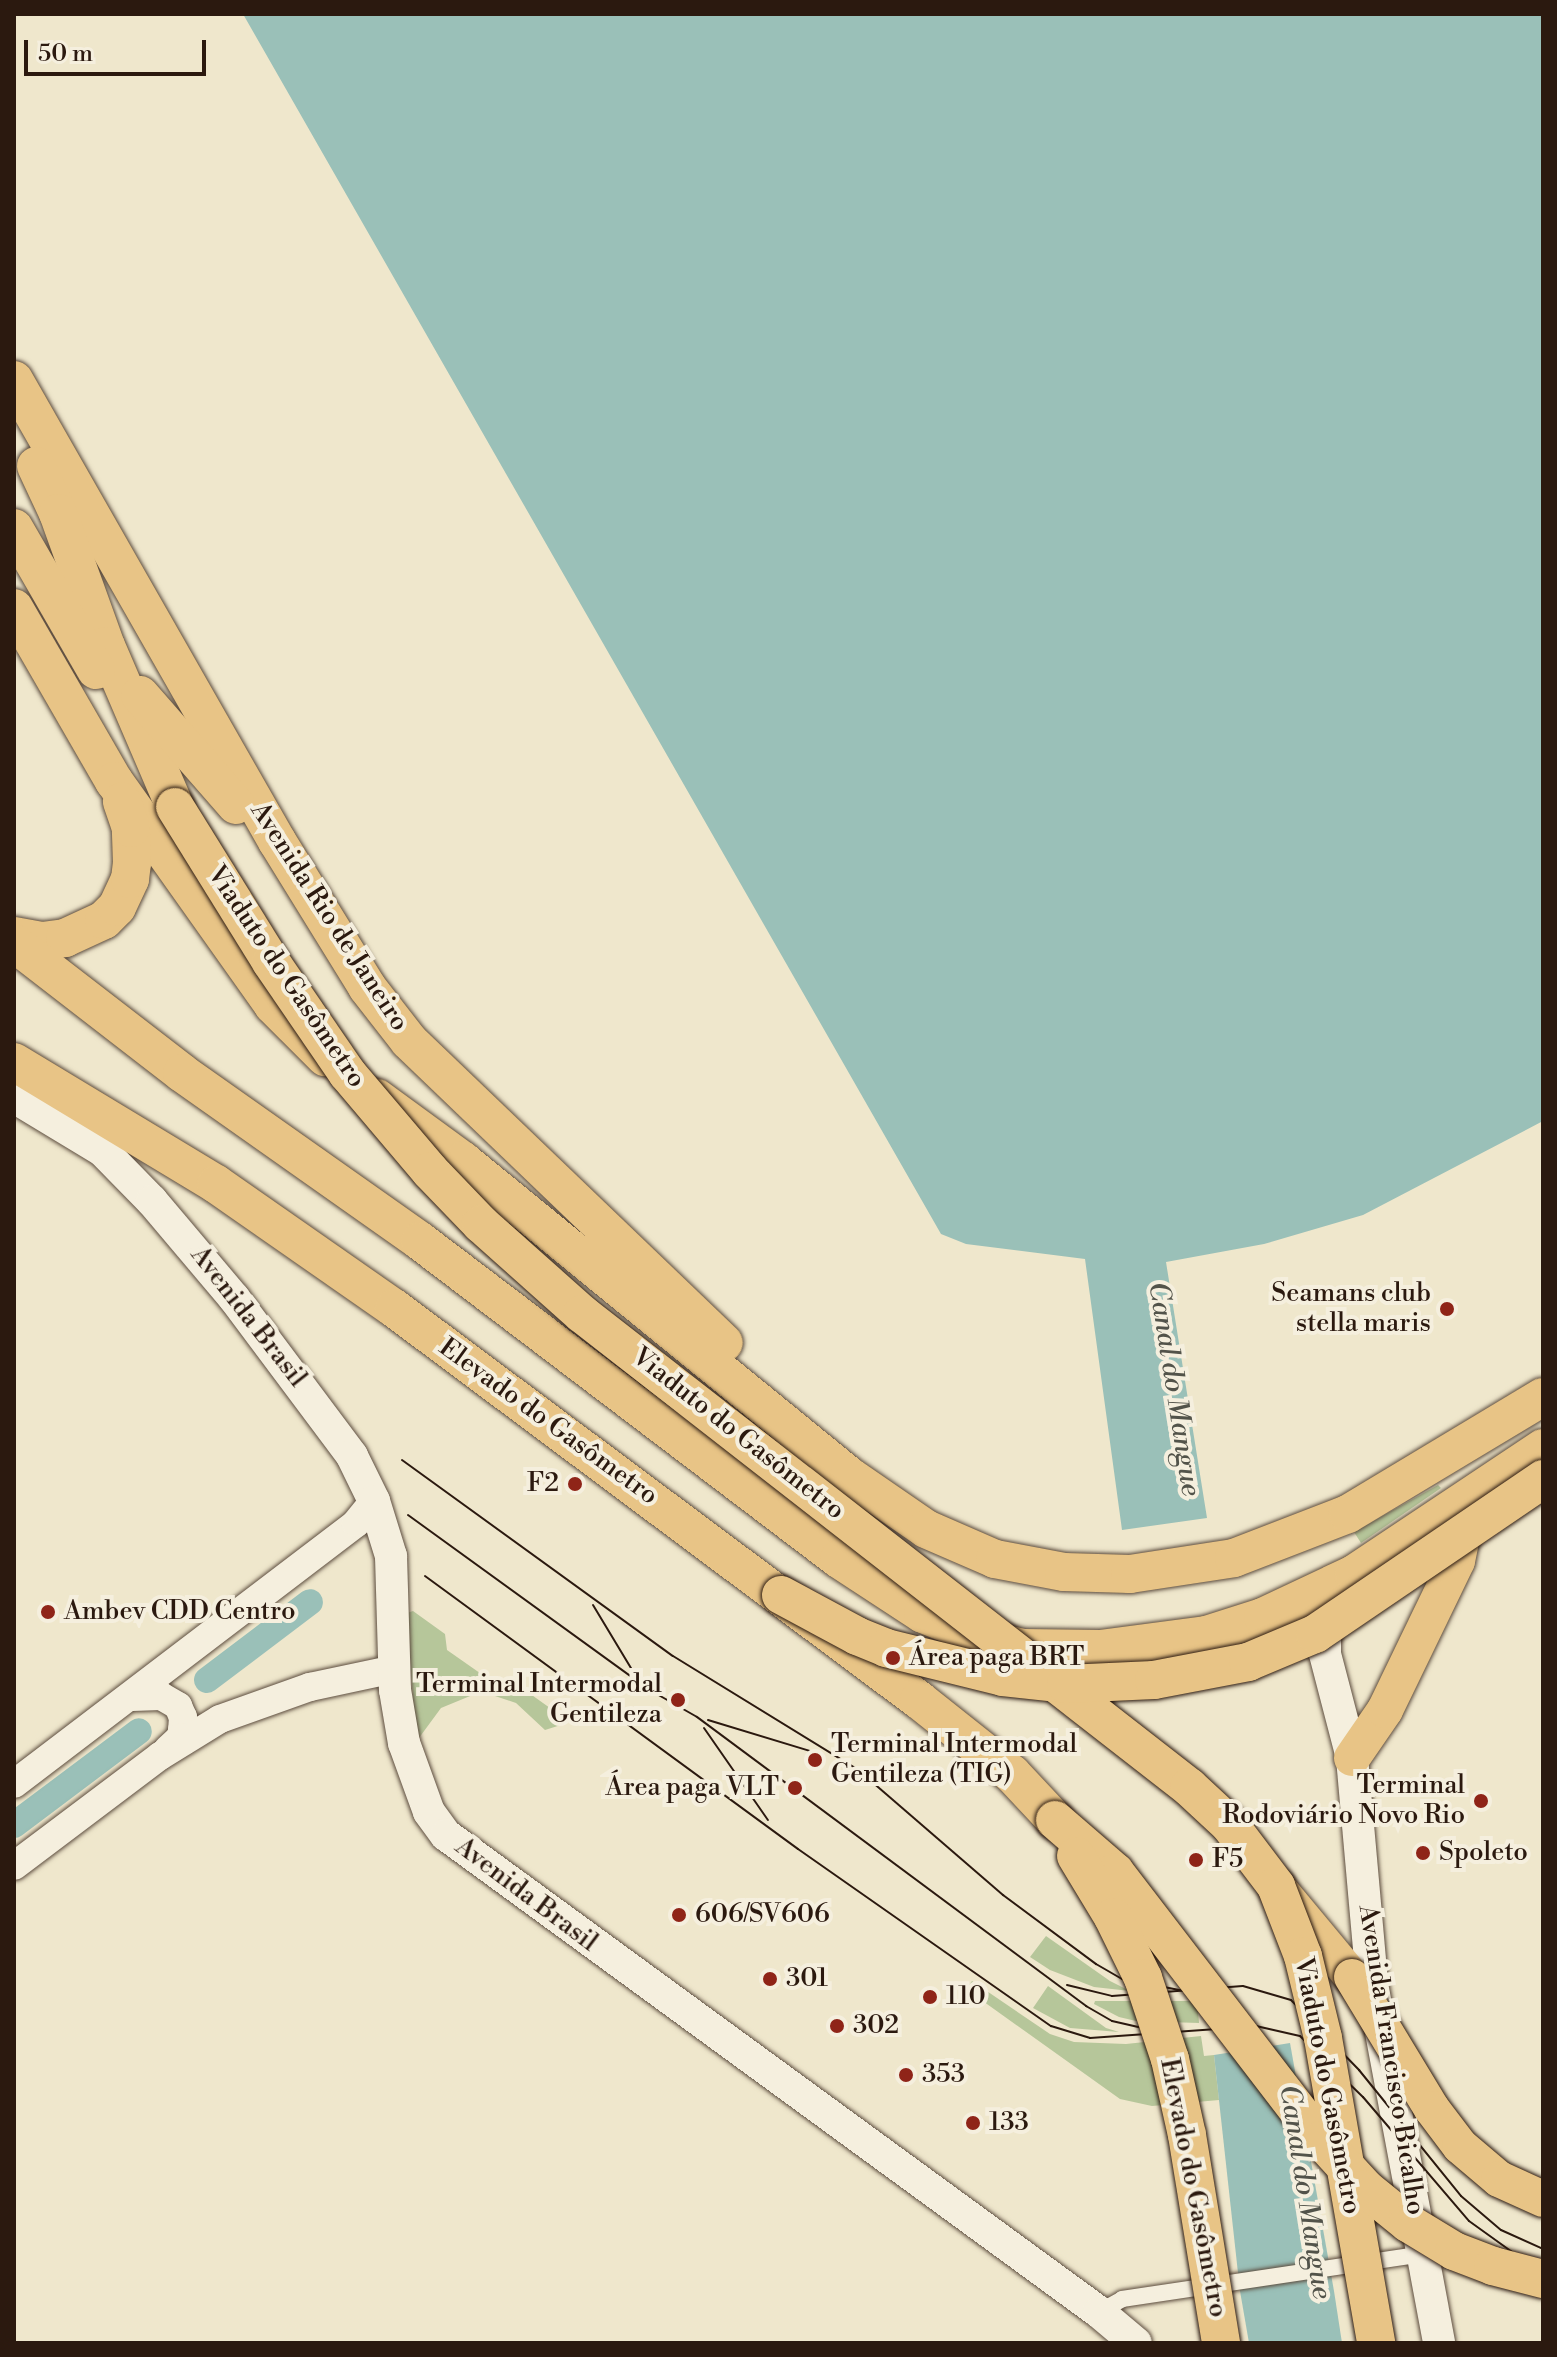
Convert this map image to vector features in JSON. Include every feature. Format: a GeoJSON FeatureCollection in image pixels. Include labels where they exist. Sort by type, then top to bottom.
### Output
{"type":"FeatureCollection","features":[{"type":"Feature","properties":{"kind":"highway","name":"Avenida Rio de Janeiro"},"geometry":{"type":"LineString","coordinates":[[14,380],[277,841],[367,987],[409,1041],[752,1370],[849,1476]]}},
{"type":"Feature","properties":{"kind":"highway"},"geometry":{"type":"LineString","coordinates":[[14,425],[58,513],[106,646],[175,807]]}},
{"type":"Feature","properties":{"kind":"highway","name":"Viaduto do Gasômetro"},"geometry":{"type":"LineString","coordinates":[[14,528],[175,807],[271,962],[340,1064],[430,1171],[481,1224],[582,1314],[1189,1787],[1229,1824],[1276,1886],[1303,1956],[1323,2038],[1376,2343]]}},
{"type":"Feature","properties":{"kind":"highway","name":"Avenida Rio de Janeiro"},"geometry":{"type":"LineString","coordinates":[[14,608],[114,781],[273,1005],[339,1071],[463,1161],[849,1476],[926,1529],[995,1559],[1064,1572],[1130,1574],[1219,1562],[1278,1543],[1348,1514],[1543,1397]]}},
{"type":"Feature","properties":{"kind":"highway"},"geometry":{"type":"LineString","coordinates":[[14,936],[42,941],[65,938],[104,920],[117,907],[130,879],[132,845],[131,828],[114,781]]}},
{"type":"Feature","properties":{"kind":"highway"},"geometry":{"type":"LineString","coordinates":[[14,943],[182,1073],[420,1241],[897,1599],[950,1626],[1022,1648],[1100,1649],[1141,1645],[1232,1627],[1330,1588],[1543,1448]]}},
{"type":"Feature","properties":{"kind":"highway","name":"Elevado do Gasômetro"},"geometry":{"type":"LineString","coordinates":[[14,1062],[216,1184],[394,1308],[781,1595],[1012,1774],[1055,1820],[1115,1872],[1321,2140],[1366,2189],[1408,2223],[1454,2251],[1493,2266],[1543,2279]]}},
{"type":"Feature","properties":{"kind":"highway"},"geometry":{"type":"LineString","coordinates":[[781,1595],[886,1648],[1003,1677],[1066,1684],[1154,1680],[1248,1662],[1315,1634],[1543,1479]]}},
{"type":"Feature","properties":{"kind":"highway","name":"Elevado do Gasômetro"},"geometry":{"type":"LineString","coordinates":[[1055,1820],[1131,1954],[1170,2059],[1187,2135],[1221,2343]]}},
{"type":"Feature","properties":{"kind":"main road","name":"Avenida Brasil"},"geometry":{"type":"LineString","coordinates":[[14,1097],[103,1151],[162,1212],[340,1435],[374,1501],[391,1556],[397,1712],[409,1761],[429,1812],[446,1835],[1099,2312],[1136,2343]]}},
{"type":"Feature","properties":{"kind":"main road"},"geometry":{"type":"LineString","coordinates":[[1394,1548],[1468,1505],[1500,1498],[1543,1472]]}},
{"type":"Feature","properties":{"kind":"main road"},"geometry":{"type":"LineString","coordinates":[[1352,1758],[1385,1710],[1457,1561],[1468,1505]]}},
{"type":"Feature","properties":{"kind":"main road","name":"Avenida Francisco Bicalho"},"geometry":{"type":"LineString","coordinates":[[1330,1588],[1323,1619],[1325,1654],[1352,1758],[1372,1984],[1439,2343]]}},
{"type":"Feature","properties":{"kind":"main road"},"geometry":{"type":"LineString","coordinates":[[1276,1886],[1352,1977],[1449,2133],[1487,2171],[1543,2199]]}},
{"type":"Feature","properties":{"kind":"street"},"geometry":{"type":"LineString","coordinates":[[14,1784],[364,1517],[374,1501]]}},
{"type":"Feature","properties":{"kind":"street"},"geometry":{"type":"LineString","coordinates":[[160,1756],[220,1719],[269,1698],[395,1669]]}},
{"type":"Feature","properties":{"kind":"street"},"geometry":{"type":"LineString","coordinates":[[14,1866],[181,1737],[181,1711],[168,1697],[132,1697]]}},
{"type":"Feature","properties":{"kind":"street"},"geometry":{"type":"LineString","coordinates":[[1099,2312],[1122,2299],[1423,2254]]}},
{"type":"Feature","properties":{"kind":"green space"},"geometry":{"type":"Polygon","coordinates":[[[1438,1485],[1441,1488],[1361,1543],[1354,1532],[1438,1485]]]}},
{"type":"Feature","properties":{"kind":"green space"},"geometry":{"type":"Polygon","coordinates":[[[413,1611],[445,1634],[447,1650],[507,1692],[522,1688],[564,1718],[564,1724],[545,1730],[516,1703],[489,1694],[475,1694],[441,1708],[416,1742],[407,1613],[413,1611]]]}},
{"type":"Feature","properties":{"kind":"green space"},"geometry":{"type":"Polygon","coordinates":[[[1046,1936],[1110,1981],[1130,1991],[1094,1987],[1050,1970],[1030,1957],[1046,1936]]]}},
{"type":"Feature","properties":{"kind":"green space"},"geometry":{"type":"Polygon","coordinates":[[[972,1981],[1050,2034],[1074,2042],[1126,2044],[1201,2036],[1204,2056],[1214,2055],[1219,2100],[1152,2106],[1120,2099],[966,1989],[972,1981]]]}},
{"type":"Feature","properties":{"kind":"green space"},"geometry":{"type":"Polygon","coordinates":[[[1048,1986],[1106,2028],[1119,2032],[1070,2028],[1033,2008],[1048,1986]]]}},
{"type":"Feature","properties":{"kind":"green space"},"geometry":{"type":"Polygon","coordinates":[[[1095,2001],[1197,2001],[1199,2023],[1136,2021],[1119,2017],[1094,2004],[1095,2001]]]}},
{"type":"Feature","properties":{"kind":"water","name":"Canal do Mangue"},"geometry":{"type":"Polygon","coordinates":[[[243,14],[1543,14],[1543,1121],[1363,1215],[1264,1244],[1166,1262],[1207,1518],[1122,1530],[1085,1259],[966,1244],[941,1234],[243,14]]]}},
{"type":"Feature","properties":{"kind":"water","name":"Canal do Mangue"},"geometry":{"type":"Polygon","coordinates":[[[1290,2043],[1342,2343],[1249,2343],[1240,2291],[1214,2055],[1290,2043]]]}},
{"type":"Feature","properties":{"kind":"waterway"},"geometry":{"type":"LineString","coordinates":[[207,1680],[310,1602]]}},
{"type":"Feature","properties":{"kind":"waterway"},"geometry":{"type":"LineString","coordinates":[[14,1825],[139,1731]]}},
{"type":"Feature","properties":{"kind":"tram line"},"geometry":{"type":"LineString","coordinates":[[402,1460],[673,1656],[857,1769],[1003,1895],[1096,1964],[1122,1979],[1190,1992]]}},
{"type":"Feature","properties":{"kind":"tram line"},"geometry":{"type":"LineString","coordinates":[[408,1515],[648,1689],[697,1717],[1086,2006],[1112,2021],[1148,2029]]}},
{"type":"Feature","properties":{"kind":"tram line"},"geometry":{"type":"LineString","coordinates":[[425,1576],[798,1849],[1051,2026],[1090,2038],[1256,2026],[1300,2036],[1363,2097],[1469,2221],[1515,2254],[1543,2264]]}},
{"type":"Feature","properties":{"kind":"tram line"},"geometry":{"type":"LineString","coordinates":[[593,1605],[634,1673]]}},
{"type":"Feature","properties":{"kind":"tram line"},"geometry":{"type":"LineString","coordinates":[[708,1720],[823,1755]]}},
{"type":"Feature","properties":{"kind":"tram line"},"geometry":{"type":"LineString","coordinates":[[704,1728],[768,1820]]}},
{"type":"Feature","properties":{"kind":"tram line"},"geometry":{"type":"LineString","coordinates":[[1067,1985],[1112,1996],[1243,1986],[1291,2000],[1359,2070],[1461,2196],[1501,2230],[1543,2249]]}},
{"type":"Feature","properties":{"kind":"place","name":"Seamans club stella maris"},"geometry":{"type":"Point","coordinates":[1447,1309]}},
{"type":"Feature","properties":{"kind":"place","name":"F2"},"geometry":{"type":"Point","coordinates":[575,1484]}},
{"type":"Feature","properties":{"kind":"place","name":"Ambev CDD Centro"},"geometry":{"type":"Point","coordinates":[48,1612]}},
{"type":"Feature","properties":{"kind":"place","name":"Área paga BRT"},"geometry":{"type":"Point","coordinates":[893,1658]}},
{"type":"Feature","properties":{"kind":"place","name":"Terminal Intermodal Gentileza"},"geometry":{"type":"Point","coordinates":[678,1700]}},
{"type":"Feature","properties":{"kind":"place","name":"Terminal Intermodal Gentileza (TIG)"},"geometry":{"type":"Point","coordinates":[815,1760]}},
{"type":"Feature","properties":{"kind":"place","name":"Área paga VLT"},"geometry":{"type":"Point","coordinates":[795,1788]}},
{"type":"Feature","properties":{"kind":"place","name":"Terminal Rodoviário Novo Rio"},"geometry":{"type":"Point","coordinates":[1481,1801]}},
{"type":"Feature","properties":{"kind":"place","name":"Spoleto"},"geometry":{"type":"Point","coordinates":[1423,1853]}},
{"type":"Feature","properties":{"kind":"place","name":"F5"},"geometry":{"type":"Point","coordinates":[1196,1860]}},
{"type":"Feature","properties":{"kind":"place","name":"606/SV606"},"geometry":{"type":"Point","coordinates":[679,1915]}},
{"type":"Feature","properties":{"kind":"place","name":"301"},"geometry":{"type":"Point","coordinates":[770,1979]}},
{"type":"Feature","properties":{"kind":"place","name":"110"},"geometry":{"type":"Point","coordinates":[930,1997]}},
{"type":"Feature","properties":{"kind":"place","name":"302"},"geometry":{"type":"Point","coordinates":[837,2026]}},
{"type":"Feature","properties":{"kind":"place","name":"353"},"geometry":{"type":"Point","coordinates":[906,2075]}},
{"type":"Feature","properties":{"kind":"place","name":"133"},"geometry":{"type":"Point","coordinates":[973,2123]}}]}
